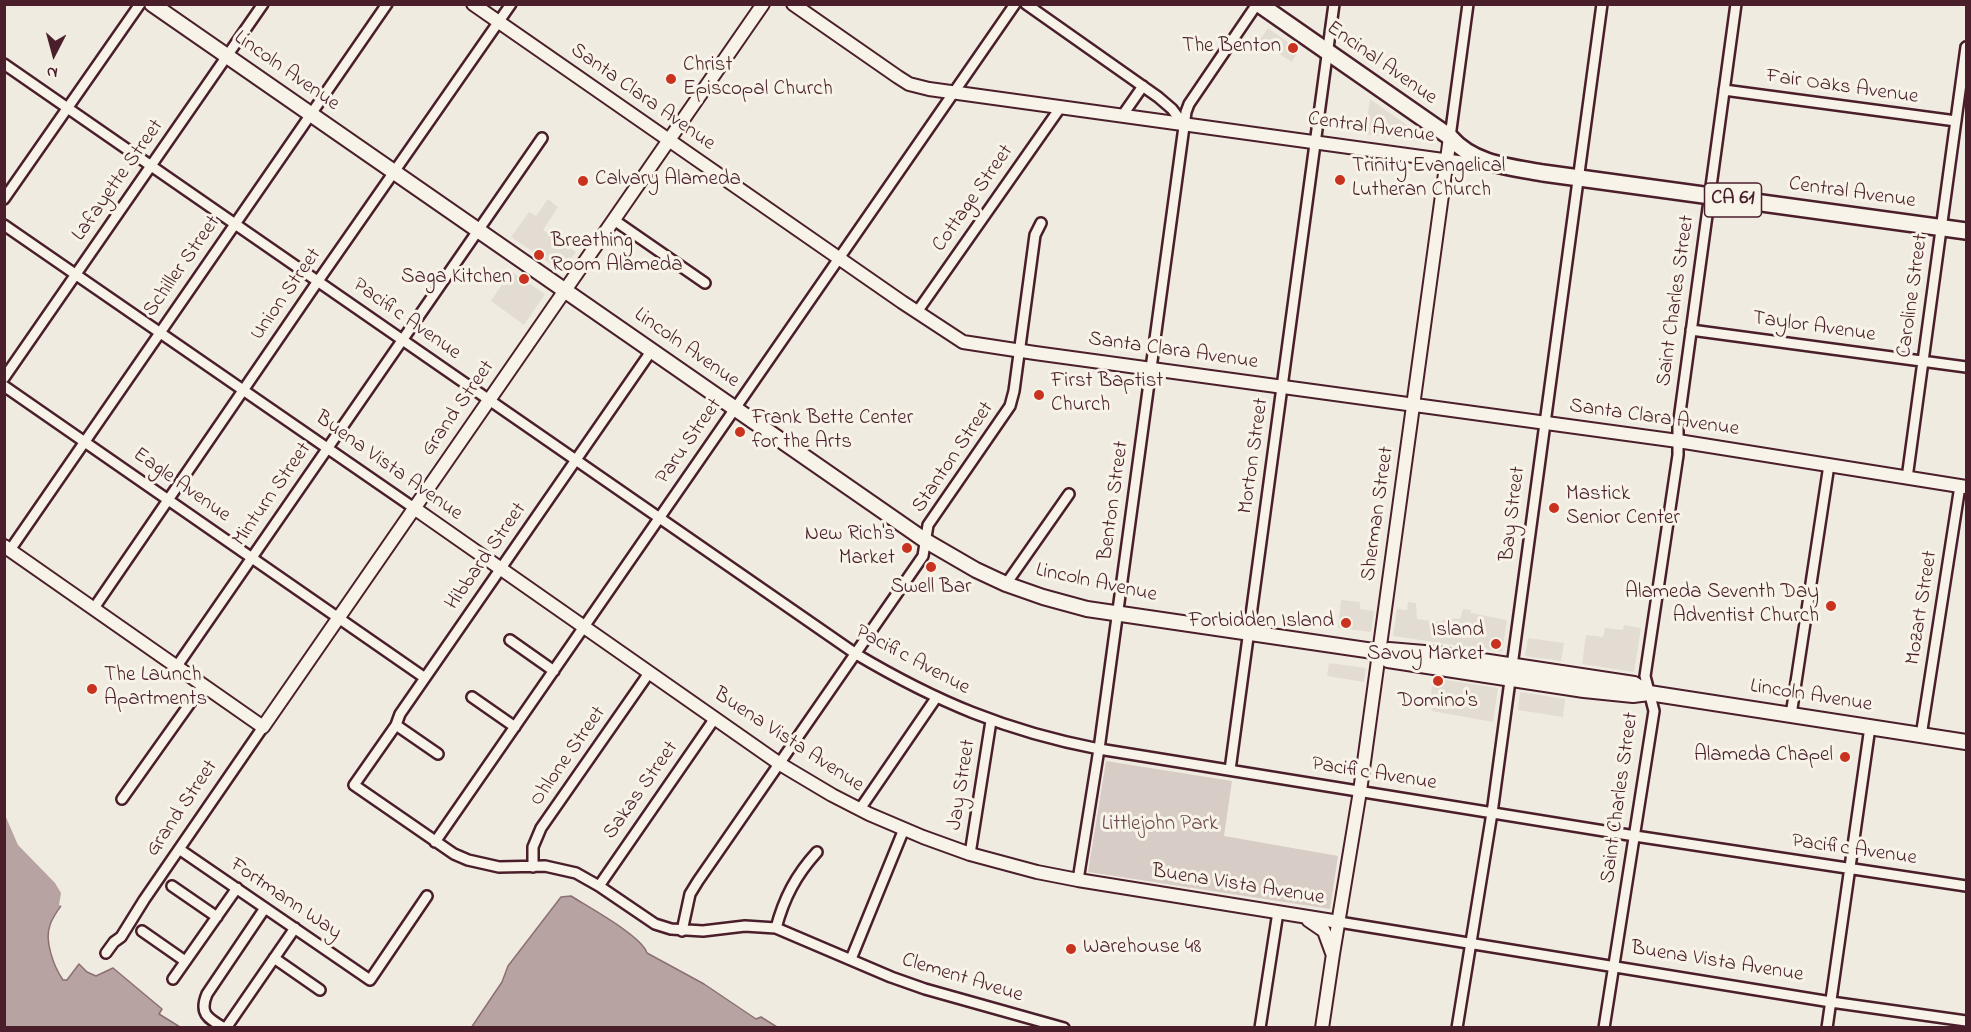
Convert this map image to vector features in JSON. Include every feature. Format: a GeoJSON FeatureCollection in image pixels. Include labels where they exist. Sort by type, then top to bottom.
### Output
{"type":"FeatureCollection","features":[{"type":"Feature","properties":{"kind":"main road","name":"Lincoln Avenue"},"geometry":{"type":"LineString","coordinates":[[152,4],[926,541],[976,570],[1006,584],[1061,602],[1118,614],[1380,652],[1388,660],[1510,672],[1633,695],[1649,693],[1966,742]]}},
{"type":"Feature","properties":{"kind":"main road","name":"Encinal Avenue"},"geometry":{"type":"LineString","coordinates":[[1258,4],[1450,137],[1464,140],[1484,151],[1489,160]]}},
{"type":"Feature","properties":{"kind":"main road","name":"Central Avenue"},"geometry":{"type":"LineString","coordinates":[[1489,160],[1508,167],[1578,178],[1966,231]]}},
{"type":"Feature","properties":{"kind":"street"},"geometry":{"type":"LineString","coordinates":[[4,199],[140,4]]}},
{"type":"Feature","properties":{"kind":"street","name":"Lafayette Street"},"geometry":{"type":"LineString","coordinates":[[4,378],[263,4]]}},
{"type":"Feature","properties":{"kind":"street","name":"Schiller Street"},"geometry":{"type":"LineString","coordinates":[[7,548],[85,441],[387,4]]}},
{"type":"Feature","properties":{"kind":"street","name":"Santa Clara Avenue"},"geometry":{"type":"LineString","coordinates":[[473,4],[838,258],[963,342],[1678,441],[1963,487]]}},
{"type":"Feature","properties":{"kind":"street","name":"Union Street"},"geometry":{"type":"LineString","coordinates":[[94,608],[511,4]]}},
{"type":"Feature","properties":{"kind":"street","name":"Grand Street"},"geometry":{"type":"LineString","coordinates":[[106,953],[121,937],[179,849],[763,4]]}},
{"type":"Feature","properties":{"kind":"street","name":"Central Avenue"},"geometry":{"type":"LineString","coordinates":[[793,4],[909,84],[953,93],[1472,164],[1489,160]]}},
{"type":"Feature","properties":{"kind":"street","name":"Paru Street"},"geometry":{"type":"LineString","coordinates":[[435,842],[1015,4]]}},
{"type":"Feature","properties":{"kind":"street"},"geometry":{"type":"LineString","coordinates":[[1026,4],[1143,86],[1172,109],[1184,124]]}},
{"type":"Feature","properties":{"kind":"street","name":"Benton Street"},"geometry":{"type":"LineString","coordinates":[[1078,880],[1118,614],[1184,124],[1189,104],[1258,4]]}},
{"type":"Feature","properties":{"kind":"street","name":"Morton Street"},"geometry":{"type":"LineString","coordinates":[[1230,770],[1334,4]]}},
{"type":"Feature","properties":{"kind":"street","name":"Sherman Street"},"geometry":{"type":"LineString","coordinates":[[1322,1028],[1380,652],[1468,4]]}},
{"type":"Feature","properties":{"kind":"street","name":"Bay Street"},"geometry":{"type":"LineString","coordinates":[[1457,1028],[1492,813],[1602,4]]}},
{"type":"Feature","properties":{"kind":"street","name":"Saint Charles Street"},"geometry":{"type":"LineString","coordinates":[[1604,1028],[1654,711],[1645,676],[1678,455],[1678,427],[1736,4]]}},
{"type":"Feature","properties":{"kind":"street","name":"Caroline Street"},"geometry":{"type":"LineString","coordinates":[[1907,478],[1966,47]]}},
{"type":"Feature","properties":{"kind":"street","name":"Pacific Avenue"},"geometry":{"type":"LineString","coordinates":[[4,64],[856,654],[936,698],[991,721],[1037,736],[1099,749],[1635,836],[1966,886]]}},
{"type":"Feature","properties":{"kind":"street"},"geometry":{"type":"LineString","coordinates":[[1122,116],[1143,86]]}},
{"type":"Feature","properties":{"kind":"street","name":"Fair Oaks Avenue"},"geometry":{"type":"LineString","coordinates":[[1724,90],[1956,121]]}},
{"type":"Feature","properties":{"kind":"street","name":"Cottage Street"},"geometry":{"type":"LineString","coordinates":[[917,312],[1060,108]]}},
{"type":"Feature","properties":{"kind":"street","name":"Minturn Street"},"geometry":{"type":"LineString","coordinates":[[177,666],[542,138]]}},
{"type":"Feature","properties":{"kind":"street"},"geometry":{"type":"LineString","coordinates":[[614,220],[705,283]]}},
{"type":"Feature","properties":{"kind":"street","name":"Stanton Street"},"geometry":{"type":"LineString","coordinates":[[682,931],[690,894],[923,556],[928,525],[1010,406],[1020,351],[1035,235],[1041,223]]}},
{"type":"Feature","properties":{"kind":"street","name":"Buena Vista Avenue"},"geometry":{"type":"LineString","coordinates":[[4,225],[780,764],[832,795],[904,830],[970,854],[1037,872],[1078,880],[1831,1002],[1966,1021]]}},
{"type":"Feature","properties":{"kind":"street","name":"Taylor Avenue"},"geometry":{"type":"LineString","coordinates":[[1691,330],[1966,367]]}},
{"type":"Feature","properties":{"kind":"street","name":"Hibbard Street"},"geometry":{"type":"LineString","coordinates":[[354,785],[396,725],[400,714],[652,350]]}},
{"type":"Feature","properties":{"kind":"street","name":"Eagle Avenue"},"geometry":{"type":"LineString","coordinates":[[4,386],[425,678]]}},
{"type":"Feature","properties":{"kind":"street"},"geometry":{"type":"LineString","coordinates":[[1791,715],[1829,465]]}},
{"type":"Feature","properties":{"kind":"street","name":"Mozart Street"},"geometry":{"type":"LineString","coordinates":[[1922,736],[1963,487]]}},
{"type":"Feature","properties":{"kind":"street"},"geometry":{"type":"LineString","coordinates":[[1006,584],[1069,494]]}},
{"type":"Feature","properties":{"kind":"street"},"geometry":{"type":"LineString","coordinates":[[7,548],[263,727]]}},
{"type":"Feature","properties":{"kind":"street"},"geometry":{"type":"LineString","coordinates":[[510,640],[554,671]]}},
{"type":"Feature","properties":{"kind":"street","name":"Ohlone Street"},"geometry":{"type":"LineString","coordinates":[[532,867],[533,847],[541,828],[649,673]]}},
{"type":"Feature","properties":{"kind":"street"},"geometry":{"type":"LineString","coordinates":[[122,799],[203,685]]}},
{"type":"Feature","properties":{"kind":"street"},"geometry":{"type":"LineString","coordinates":[[472,697],[515,727]]}},
{"type":"Feature","properties":{"kind":"street"},"geometry":{"type":"LineString","coordinates":[[860,809],[936,698]]}},
{"type":"Feature","properties":{"kind":"street","name":"Sakas Street"},"geometry":{"type":"LineString","coordinates":[[599,886],[715,718]]}},
{"type":"Feature","properties":{"kind":"street","name":"Jay Street"},"geometry":{"type":"LineString","coordinates":[[970,854],[991,721]]}},
{"type":"Feature","properties":{"kind":"street"},"geometry":{"type":"LineString","coordinates":[[396,725],[438,753]]}},
{"type":"Feature","properties":{"kind":"street"},"geometry":{"type":"LineString","coordinates":[[1827,1028],[1870,727]]}},
{"type":"Feature","properties":{"kind":"street","name":"Clement Aveue"},"geometry":{"type":"LineString","coordinates":[[354,785],[454,854],[499,867],[562,869],[599,886],[655,924],[682,931],[703,932],[745,926],[776,928],[925,989],[1064,1028]]}},
{"type":"Feature","properties":{"kind":"street"},"geometry":{"type":"LineString","coordinates":[[851,959],[904,830]]}},
{"type":"Feature","properties":{"kind":"street","name":"Fortmann Way"},"geometry":{"type":"LineString","coordinates":[[179,849],[370,980],[428,896]]}},
{"type":"Feature","properties":{"kind":"street"},"geometry":{"type":"LineString","coordinates":[[776,928],[782,903],[788,890],[804,866],[817,852]]}},
{"type":"Feature","properties":{"kind":"street"},"geometry":{"type":"LineString","coordinates":[[172,886],[217,917]]}},
{"type":"Feature","properties":{"kind":"street"},"geometry":{"type":"LineString","coordinates":[[173,979],[237,888]]}},
{"type":"Feature","properties":{"kind":"street"},"geometry":{"type":"LineString","coordinates":[[265,908],[207,994],[203,1010],[208,1017],[225,1028],[295,928]]}},
{"type":"Feature","properties":{"kind":"street"},"geometry":{"type":"LineString","coordinates":[[1260,1028],[1278,912]]}},
{"type":"Feature","properties":{"kind":"street"},"geometry":{"type":"LineString","coordinates":[[1302,916],[1323,931],[1333,954]]}},
{"type":"Feature","properties":{"kind":"street"},"geometry":{"type":"LineString","coordinates":[[142,931],[185,962]]}},
{"type":"Feature","properties":{"kind":"street"},"geometry":{"type":"LineString","coordinates":[[274,958],[320,990]]}},
{"type":"Feature","properties":{"kind":"shaded area"},"geometry":{"type":"Polygon","coordinates":[[[1268,28],[1299,50],[1292,62],[1259,41],[1268,28]]]}},
{"type":"Feature","properties":{"kind":"shaded area"},"geometry":{"type":"Polygon","coordinates":[[[1370,99],[1432,143],[1365,134],[1370,99]]]}},
{"type":"Feature","properties":{"kind":"shaded area"},"geometry":{"type":"Polygon","coordinates":[[[548,199],[558,207],[543,230],[576,252],[560,270],[511,237],[529,212],[536,216],[548,199]]]}},
{"type":"Feature","properties":{"kind":"shaded area"},"geometry":{"type":"Polygon","coordinates":[[[511,271],[545,294],[524,325],[491,301],[511,271]]]}},
{"type":"Feature","properties":{"kind":"shaded area"},"geometry":{"type":"Polygon","coordinates":[[[1341,600],[1360,602],[1360,609],[1374,611],[1371,632],[1338,628],[1341,600]]]}},
{"type":"Feature","properties":{"kind":"shaded area"},"geometry":{"type":"Polygon","coordinates":[[[1408,602],[1416,603],[1417,619],[1439,622],[1448,618],[1460,619],[1463,609],[1471,610],[1471,613],[1507,620],[1502,652],[1393,636],[1397,609],[1407,610],[1408,602]]]}},
{"type":"Feature","properties":{"kind":"shaded area"},"geometry":{"type":"Polygon","coordinates":[[[1624,625],[1641,628],[1634,672],[1582,664],[1586,635],[1603,637],[1605,628],[1623,630],[1624,625]]]}},
{"type":"Feature","properties":{"kind":"shaded area"},"geometry":{"type":"Polygon","coordinates":[[[1528,638],[1564,643],[1561,661],[1525,656],[1528,638]]]}},
{"type":"Feature","properties":{"kind":"shaded area"},"geometry":{"type":"Polygon","coordinates":[[[1329,663],[1366,668],[1364,682],[1327,676],[1329,663]]]}},
{"type":"Feature","properties":{"kind":"shaded area"},"geometry":{"type":"Polygon","coordinates":[[[1433,678],[1498,688],[1493,722],[1432,711],[1430,703],[1433,678]]]}},
{"type":"Feature","properties":{"kind":"shaded area"},"geometry":{"type":"Polygon","coordinates":[[[1520,692],[1565,699],[1563,717],[1518,710],[1520,692]]]}},
{"type":"Feature","properties":{"kind":"shaded area"},"geometry":{"type":"Polygon","coordinates":[[[4,806],[14,826],[68,896],[53,918],[48,931],[51,954],[63,980],[67,980],[79,964],[87,972],[96,976],[113,968],[162,1009],[159,1014],[180,1027],[5,1027],[4,806]]]}},
{"type":"Feature","properties":{"kind":"shaded area"},"geometry":{"type":"Polygon","coordinates":[[[571,896],[625,930],[643,946],[647,953],[704,984],[756,1019],[761,1017],[777,1027],[471,1028],[502,982],[508,966],[561,897],[571,896]]]}},
{"type":"Feature","properties":{"kind":"green space","name":"Littlejohn Park"},"geometry":{"type":"Polygon","coordinates":[[[1106,761],[1232,781],[1224,836],[1338,856],[1330,909],[1088,872],[1106,761]]]}},
{"type":"Feature","properties":{"kind":"pier"},"geometry":{"type":"Polygon","coordinates":[[[5,803],[17,824],[67,888],[71,897],[64,907],[59,905],[61,893],[55,883],[18,845],[5,815],[5,803]]]}},
{"type":"Feature","properties":{"kind":"place","name":"The Benton"},"geometry":{"type":"Point","coordinates":[1293,48]}},
{"type":"Feature","properties":{"kind":"place","name":"Christ Episcopal Church"},"geometry":{"type":"Point","coordinates":[671,79]}},
{"type":"Feature","properties":{"kind":"place","name":"Trinity Evangelical Lutheran Church"},"geometry":{"type":"Point","coordinates":[1340,180]}},
{"type":"Feature","properties":{"kind":"place","name":"Calvary Alameda"},"geometry":{"type":"Point","coordinates":[583,181]}},
{"type":"Feature","properties":{"kind":"place","name":"Breathing Room Alameda"},"geometry":{"type":"Point","coordinates":[539,255]}},
{"type":"Feature","properties":{"kind":"place","name":"Saga Kitchen"},"geometry":{"type":"Point","coordinates":[524,279]}},
{"type":"Feature","properties":{"kind":"place","name":"First Baptist Church"},"geometry":{"type":"Point","coordinates":[1039,395]}},
{"type":"Feature","properties":{"kind":"place","name":"Frank Bette Center for the Arts"},"geometry":{"type":"Point","coordinates":[740,432]}},
{"type":"Feature","properties":{"kind":"place","name":"Mastick Senior Center"},"geometry":{"type":"Point","coordinates":[1554,508]}},
{"type":"Feature","properties":{"kind":"place","name":"New Rich's Market"},"geometry":{"type":"Point","coordinates":[907,548]}},
{"type":"Feature","properties":{"kind":"place","name":"Swell Bar"},"geometry":{"type":"Point","coordinates":[931,567]}},
{"type":"Feature","properties":{"kind":"place","name":"Alameda Seventh Day Adventist Church"},"geometry":{"type":"Point","coordinates":[1831,606]}},
{"type":"Feature","properties":{"kind":"place","name":"Forbidden Island"},"geometry":{"type":"Point","coordinates":[1346,623]}},
{"type":"Feature","properties":{"kind":"place","name":"Island Savoy Market"},"geometry":{"type":"Point","coordinates":[1496,644]}},
{"type":"Feature","properties":{"kind":"place","name":"Domino's"},"geometry":{"type":"Point","coordinates":[1438,681]}},
{"type":"Feature","properties":{"kind":"place","name":"The Launch Apartments"},"geometry":{"type":"Point","coordinates":[92,689]}},
{"type":"Feature","properties":{"kind":"place","name":"Alameda Chapel"},"geometry":{"type":"Point","coordinates":[1845,757]}},
{"type":"Feature","properties":{"kind":"place","name":"Warehouse 48"},"geometry":{"type":"Point","coordinates":[1071,949]}}]}
